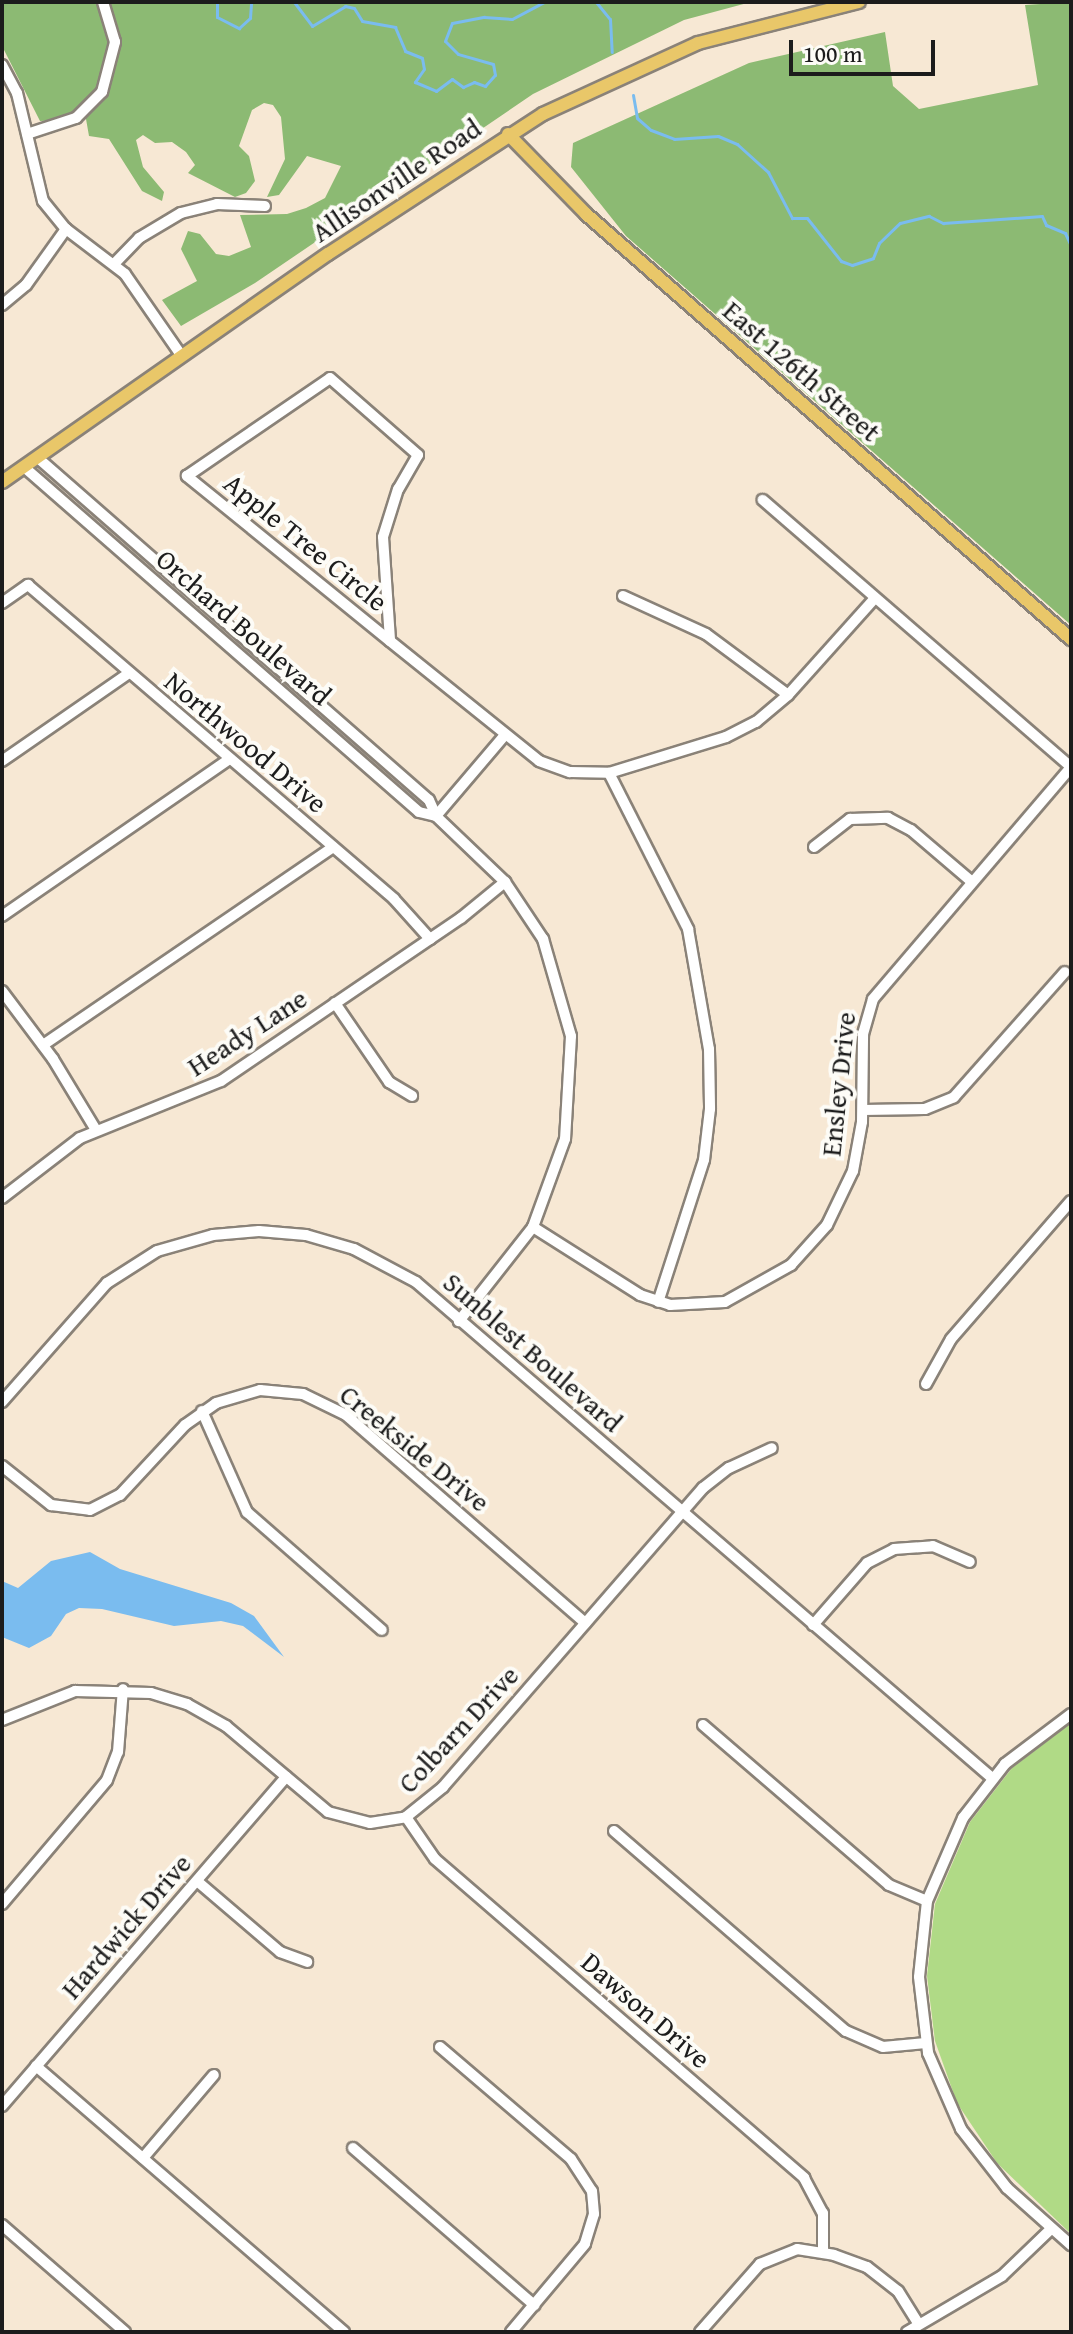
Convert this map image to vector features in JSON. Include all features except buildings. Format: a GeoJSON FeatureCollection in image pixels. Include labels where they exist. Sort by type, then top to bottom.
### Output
{"type":"FeatureCollection","features":[{"type":"Feature","properties":{"kind":"main road","name":"Allisonville Road"},"geometry":{"type":"LineString","coordinates":[[2,482],[181,355],[508,134],[578,94],[698,43],[859,2]]}},
{"type":"Feature","properties":{"kind":"main road","name":"East 126th Street"},"geometry":{"type":"LineString","coordinates":[[508,134],[586,214],[1071,639]]}},
{"type":"Feature","properties":{"kind":"street"},"geometry":{"type":"LineString","coordinates":[[27,134],[76,118],[102,92],[115,42],[103,2]]}},
{"type":"Feature","properties":{"kind":"street"},"geometry":{"type":"LineString","coordinates":[[2,65],[17,93],[43,201],[66,229],[114,264],[181,355]]}},
{"type":"Feature","properties":{"kind":"street"},"geometry":{"type":"LineString","coordinates":[[114,264],[139,238],[181,213],[217,204],[265,206]]}},
{"type":"Feature","properties":{"kind":"street"},"geometry":{"type":"LineString","coordinates":[[2,305],[26,285],[66,229]]}},
{"type":"Feature","properties":{"kind":"street","name":"Apple Tree Circle"},"geometry":{"type":"LineString","coordinates":[[330,378],[418,455],[398,489],[383,537],[390,641],[187,476],[330,378]]}},
{"type":"Feature","properties":{"kind":"street","name":"Orchard Boulevard"},"geometry":{"type":"LineString","coordinates":[[38,458],[429,800],[436,816],[505,882],[534,922],[551,958],[572,1054],[565,1139],[533,1227],[459,1321]]}},
{"type":"Feature","properties":{"kind":"street","name":"Orchard Boulevard"},"geometry":{"type":"LineString","coordinates":[[24,467],[419,812],[436,816]]}},
{"type":"Feature","properties":{"kind":"street"},"geometry":{"type":"LineString","coordinates":[[763,500],[1071,767]]}},
{"type":"Feature","properties":{"kind":"street","name":"Northwood Drive"},"geometry":{"type":"LineString","coordinates":[[2,603],[28,585],[407,911],[430,939]]}},
{"type":"Feature","properties":{"kind":"street"},"geometry":{"type":"LineString","coordinates":[[623,596],[706,634],[788,695]]}},
{"type":"Feature","properties":{"kind":"street"},"geometry":{"type":"LineString","coordinates":[[390,641],[505,735],[554,767],[609,773],[736,733],[788,695],[875,598]]}},
{"type":"Feature","properties":{"kind":"street"},"geometry":{"type":"LineString","coordinates":[[2,761],[129,673]]}},
{"type":"Feature","properties":{"kind":"street"},"geometry":{"type":"LineString","coordinates":[[436,816],[505,735]]}},
{"type":"Feature","properties":{"kind":"street"},"geometry":{"type":"LineString","coordinates":[[2,916],[230,759]]}},
{"type":"Feature","properties":{"kind":"street","name":"Ensley Drive"},"geometry":{"type":"LineString","coordinates":[[533,1227],[658,1302],[690,1308],[725,1302],[791,1265],[819,1236],[842,1198],[857,1160],[863,1110],[863,1034],[873,999],[1071,767]]}},
{"type":"Feature","properties":{"kind":"street"},"geometry":{"type":"LineString","coordinates":[[609,773],[688,929],[709,1049],[710,1109],[704,1160],[658,1302]]}},
{"type":"Feature","properties":{"kind":"street"},"geometry":{"type":"LineString","coordinates":[[814,847],[850,819],[888,818],[911,830],[972,882]]}},
{"type":"Feature","properties":{"kind":"street"},"geometry":{"type":"LineString","coordinates":[[43,1045],[333,847]]}},
{"type":"Feature","properties":{"kind":"street","name":"Heady Lane"},"geometry":{"type":"LineString","coordinates":[[2,1198],[44,1161],[96,1130],[199,1093],[430,939],[505,882]]}},
{"type":"Feature","properties":{"kind":"street"},"geometry":{"type":"LineString","coordinates":[[863,1110],[925,1109],[954,1097],[1065,972]]}},
{"type":"Feature","properties":{"kind":"street"},"geometry":{"type":"LineString","coordinates":[[2,991],[43,1045],[96,1130]]}},
{"type":"Feature","properties":{"kind":"street"},"geometry":{"type":"LineString","coordinates":[[335,1003],[389,1082],[412,1096]]}},
{"type":"Feature","properties":{"kind":"street"},"geometry":{"type":"LineString","coordinates":[[926,1384],[951,1339],[1071,1201]]}},
{"type":"Feature","properties":{"kind":"street","name":"Sunblest Boulevard"},"geometry":{"type":"LineString","coordinates":[[2,1402],[114,1276],[157,1251],[213,1235],[276,1232],[337,1243],[401,1272],[992,1778]]}},
{"type":"Feature","properties":{"kind":"street","name":"Creekside Drive"},"geometry":{"type":"LineString","coordinates":[[2,1466],[51,1505],[90,1510],[120,1495],[202,1411],[240,1393],[270,1390],[303,1394],[332,1407],[585,1623]]}},
{"type":"Feature","properties":{"kind":"street"},"geometry":{"type":"LineString","coordinates":[[202,1411],[247,1512],[382,1630]]}},
{"type":"Feature","properties":{"kind":"street","name":"Colbarn Drive"},"geometry":{"type":"LineString","coordinates":[[2,1720],[56,1696],[123,1689],[171,1698],[212,1716],[321,1807],[347,1820],[370,1823],[406,1817],[435,1796],[681,1511],[721,1473],[772,1448]]}},
{"type":"Feature","properties":{"kind":"street"},"geometry":{"type":"LineString","coordinates":[[813,1625],[867,1563],[894,1549],[933,1546],[970,1562]]}},
{"type":"Feature","properties":{"kind":"street"},"geometry":{"type":"LineString","coordinates":[[2,1904],[107,1780],[118,1752],[123,1689]]}},
{"type":"Feature","properties":{"kind":"street"},"geometry":{"type":"LineString","coordinates":[[1071,1714],[1025,1745],[992,1778],[952,1836],[927,1901],[919,1977],[926,2043],[940,2086],[968,2140],[1051,2229],[1071,2245]]}},
{"type":"Feature","properties":{"kind":"street"},"geometry":{"type":"LineString","coordinates":[[703,1725],[889,1885],[927,1901]]}},
{"type":"Feature","properties":{"kind":"street","name":"Hardwick Drive"},"geometry":{"type":"LineString","coordinates":[[2,2106],[286,1777]]}},
{"type":"Feature","properties":{"kind":"street","name":"Dawson Drive"},"geometry":{"type":"LineString","coordinates":[[406,1817],[435,1859],[804,2178],[823,2213],[823,2252]]}},
{"type":"Feature","properties":{"kind":"street"},"geometry":{"type":"LineString","coordinates":[[614,1831],[846,2031],[883,2047],[926,2043]]}},
{"type":"Feature","properties":{"kind":"street"},"geometry":{"type":"LineString","coordinates":[[197,1881],[280,1952],[307,1962]]}},
{"type":"Feature","properties":{"kind":"street"},"geometry":{"type":"LineString","coordinates":[[440,2047],[571,2159],[590,2186],[594,2214],[588,2239],[511,2332]]}},
{"type":"Feature","properties":{"kind":"street"},"geometry":{"type":"LineString","coordinates":[[36,2066],[344,2332]]}},
{"type":"Feature","properties":{"kind":"street"},"geometry":{"type":"LineString","coordinates":[[143,2158],[214,2075]]}},
{"type":"Feature","properties":{"kind":"street"},"geometry":{"type":"LineString","coordinates":[[353,2148],[534,2305]]}},
{"type":"Feature","properties":{"kind":"street"},"geometry":{"type":"LineString","coordinates":[[2,2225],[125,2332]]}},
{"type":"Feature","properties":{"kind":"street"},"geometry":{"type":"LineString","coordinates":[[907,2332],[1002,2276],[1051,2229]]}},
{"type":"Feature","properties":{"kind":"street"},"geometry":{"type":"LineString","coordinates":[[700,2332],[765,2260],[797,2249],[823,2252],[879,2275],[902,2296],[919,2324]]}},
{"type":"Feature","properties":{"kind":"green space"},"geometry":{"type":"Polygon","coordinates":[[[2,2],[751,2],[684,20],[533,94],[255,283],[181,326],[162,300],[197,281],[181,249],[188,231],[200,234],[216,254],[229,256],[251,247],[240,215],[287,214],[306,208],[325,198],[341,166],[307,156],[279,195],[267,197],[285,159],[281,117],[273,105],[264,103],[252,110],[239,146],[249,156],[255,181],[246,193],[235,197],[188,173],[195,165],[186,152],[172,142],[155,143],[143,135],[136,140],[143,167],[164,192],[162,201],[142,191],[109,139],[89,136],[86,119],[40,121],[2,46],[2,2]]]}},
{"type":"Feature","properties":{"kind":"green space"},"geometry":{"type":"Polygon","coordinates":[[[1071,2],[1071,625],[626,236],[571,167],[573,143],[749,63],[885,32],[893,86],[919,109],[1038,85],[1025,5],[1071,2]]]}},
{"type":"Feature","properties":{"kind":"green space"},"geometry":{"type":"Polygon","coordinates":[[[1071,1723],[1071,2234],[997,2163],[957,2103],[935,2041],[927,1976],[935,1904],[970,1822],[1012,1768],[1071,1723]]]}},
{"type":"Feature","properties":{"kind":"water"},"geometry":{"type":"Polygon","coordinates":[[[90,1552],[120,1569],[231,1603],[254,1616],[284,1657],[243,1626],[221,1621],[174,1626],[102,1609],[79,1608],[66,1614],[51,1636],[29,1648],[2,1637],[2,1581],[18,1588],[51,1561],[90,1552]]]}},
{"type":"Feature","properties":{"kind":"waterway"},"geometry":{"type":"LineString","coordinates":[[217,2],[217,17],[239,28],[250,18],[251,2]]}},
{"type":"Feature","properties":{"kind":"waterway"},"geometry":{"type":"LineString","coordinates":[[294,2],[312,26],[345,6],[354,8],[362,21],[395,27],[405,51],[422,58],[424,69],[415,82],[436,91],[452,79],[463,87],[474,82],[485,86],[495,75],[493,64],[458,54],[445,41],[452,23],[484,17],[512,19],[544,2]]}},
{"type":"Feature","properties":{"kind":"waterway"},"geometry":{"type":"LineString","coordinates":[[596,2],[610,19],[612,52]]}},
{"type":"Feature","properties":{"kind":"waterway"},"geometry":{"type":"LineString","coordinates":[[633,95],[637,118],[651,130],[674,139],[718,136],[737,144],[768,172],[792,218],[807,218],[841,261],[852,265],[873,258],[879,243],[900,223],[929,216],[943,223],[1042,216],[1046,225],[1065,233],[1071,246]]}}]}
